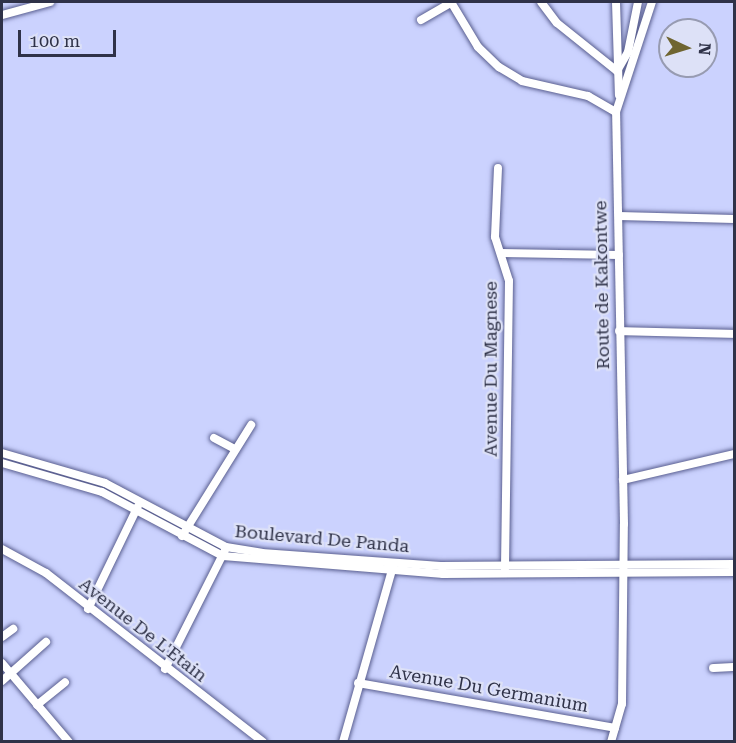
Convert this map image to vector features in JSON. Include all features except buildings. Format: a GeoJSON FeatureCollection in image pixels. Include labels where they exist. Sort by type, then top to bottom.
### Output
{"type":"FeatureCollection","features":[{"type":"Feature","properties":{"kind":"street"},"geometry":{"type":"LineString","coordinates":[[2,15],[50,2]]}},
{"type":"Feature","properties":{"kind":"street"},"geometry":{"type":"LineString","coordinates":[[421,20],[452,2],[478,47],[504,71],[522,81],[588,96],[616,112]]}},
{"type":"Feature","properties":{"kind":"street"},"geometry":{"type":"LineString","coordinates":[[542,2],[557,23],[617,71]]}},
{"type":"Feature","properties":{"kind":"street"},"geometry":{"type":"LineString","coordinates":[[616,2],[617,71],[620,99]]}},
{"type":"Feature","properties":{"kind":"street"},"geometry":{"type":"LineString","coordinates":[[617,71],[628,52],[638,2]]}},
{"type":"Feature","properties":{"kind":"street","name":"Route de Kakontwe"},"geometry":{"type":"LineString","coordinates":[[611,741],[622,704],[623,480],[616,112],[652,2]]}},
{"type":"Feature","properties":{"kind":"street","name":"Avenue Du Magnese"},"geometry":{"type":"LineString","coordinates":[[498,168],[495,237],[509,281],[506,569]]}},
{"type":"Feature","properties":{"kind":"street"},"geometry":{"type":"LineString","coordinates":[[619,216],[735,219]]}},
{"type":"Feature","properties":{"kind":"street"},"geometry":{"type":"LineString","coordinates":[[501,253],[619,255]]}},
{"type":"Feature","properties":{"kind":"street"},"geometry":{"type":"LineString","coordinates":[[619,332],[735,334]]}},
{"type":"Feature","properties":{"kind":"street"},"geometry":{"type":"LineString","coordinates":[[182,536],[251,425]]}},
{"type":"Feature","properties":{"kind":"street"},"geometry":{"type":"LineString","coordinates":[[214,438],[235,449]]}},
{"type":"Feature","properties":{"kind":"street"},"geometry":{"type":"LineString","coordinates":[[4,464],[6,454]]}},
{"type":"Feature","properties":{"kind":"street","name":"Boulevard De Panda"},"geometry":{"type":"LineString","coordinates":[[6,454],[105,483],[189,527],[224,551]]}},
{"type":"Feature","properties":{"kind":"street"},"geometry":{"type":"LineString","coordinates":[[623,480],[735,454]]}},
{"type":"Feature","properties":{"kind":"street","name":"Boulevard De Panda"},"geometry":{"type":"LineString","coordinates":[[4,464],[46,475],[137,509],[182,536],[224,551],[392,566],[623,570]]}},
{"type":"Feature","properties":{"kind":"street"},"geometry":{"type":"LineString","coordinates":[[46,475],[48,466]]}},
{"type":"Feature","properties":{"kind":"street"},"geometry":{"type":"LineString","coordinates":[[88,609],[141,501]]}},
{"type":"Feature","properties":{"kind":"street","name":"Avenue De L'Etain"},"geometry":{"type":"LineString","coordinates":[[2,549],[46,573],[165,669],[263,741]]}},
{"type":"Feature","properties":{"kind":"street"},"geometry":{"type":"LineString","coordinates":[[165,669],[224,551]]}},
{"type":"Feature","properties":{"kind":"street"},"geometry":{"type":"LineString","coordinates":[[623,570],[735,564]]}},
{"type":"Feature","properties":{"kind":"street"},"geometry":{"type":"LineString","coordinates":[[343,741],[392,566]]}},
{"type":"Feature","properties":{"kind":"street"},"geometry":{"type":"LineString","coordinates":[[623,570],[735,572]]}},
{"type":"Feature","properties":{"kind":"street"},"geometry":{"type":"LineString","coordinates":[[2,638],[13,628]]}},
{"type":"Feature","properties":{"kind":"street"},"geometry":{"type":"LineString","coordinates":[[2,681],[46,642]]}},
{"type":"Feature","properties":{"kind":"street"},"geometry":{"type":"LineString","coordinates":[[2,663],[69,741]]}},
{"type":"Feature","properties":{"kind":"street"},"geometry":{"type":"LineString","coordinates":[[713,668],[735,667]]}},
{"type":"Feature","properties":{"kind":"street"},"geometry":{"type":"LineString","coordinates":[[37,705],[64,682]]}},
{"type":"Feature","properties":{"kind":"street","name":"Avenue Du Germanium"},"geometry":{"type":"LineString","coordinates":[[358,682],[615,728]]}}]}
